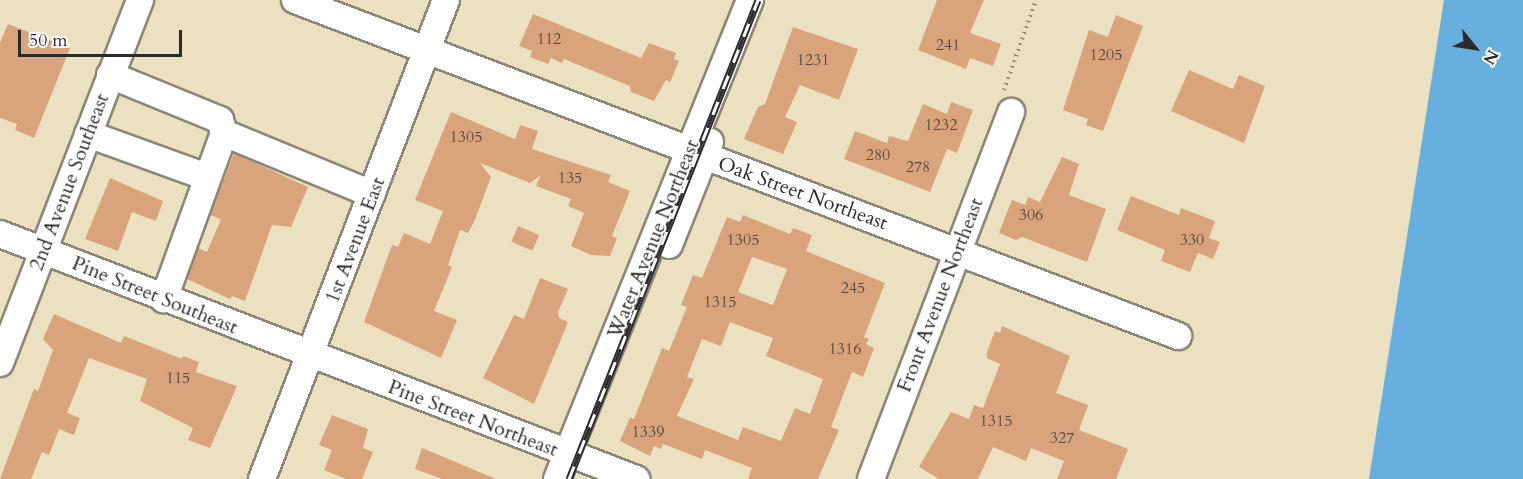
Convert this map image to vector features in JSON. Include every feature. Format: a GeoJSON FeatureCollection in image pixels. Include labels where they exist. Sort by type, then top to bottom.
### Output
{"type":"FeatureCollection","features":[{"type":"Feature","properties":{"kind":"street","name":"2nd Avenue Southeast"},"geometry":{"type":"LineString","coordinates":[[0,363],[140,0]]}},
{"type":"Feature","properties":{"kind":"street","name":"Oak Street Northeast"},"geometry":{"type":"LineString","coordinates":[[295,0],[1178,336]]}},
{"type":"Feature","properties":{"kind":"street","name":"1st Avenue East"},"geometry":{"type":"LineString","coordinates":[[262,479],[446,0]]}},
{"type":"Feature","properties":{"kind":"street","name":"Water Avenue Northeast"},"geometry":{"type":"LineString","coordinates":[[557,479],[575,464],[696,153],[750,0]]}},
{"type":"Feature","properties":{"kind":"street","name":"Water Avenue Northeast"},"geometry":{"type":"LineString","coordinates":[[696,153],[766,0]]}},
{"type":"Feature","properties":{"kind":"street"},"geometry":{"type":"LineString","coordinates":[[110,75],[220,120],[224,133],[164,299]]}},
{"type":"Feature","properties":{"kind":"street","name":"Front Avenue Northeast"},"geometry":{"type":"LineString","coordinates":[[871,479],[956,250],[1011,112]]}},
{"type":"Feature","properties":{"kind":"street"},"geometry":{"type":"LineString","coordinates":[[224,133],[372,194]]}},
{"type":"Feature","properties":{"kind":"street"},"geometry":{"type":"LineString","coordinates":[[88,134],[207,177]]}},
{"type":"Feature","properties":{"kind":"street","name":"Pine Street Southeast"},"geometry":{"type":"LineString","coordinates":[[0,234],[310,357]]}},
{"type":"Feature","properties":{"kind":"street","name":"Pine Street Northeast"},"geometry":{"type":"LineString","coordinates":[[310,357],[575,464],[636,479]]}},
{"type":"Feature","properties":{"kind":"path"},"geometry":{"type":"LineString","coordinates":[[1011,112],[1002,97],[1036,0]]}},
{"type":"Feature","properties":{"kind":"water"},"geometry":{"type":"Polygon","coordinates":[[[1444,0],[1523,0],[1523,479],[1369,479],[1444,0]]]}},
{"type":"Feature","properties":{"kind":"building"},"geometry":{"type":"Polygon","coordinates":[[[937,0],[984,0],[970,33],[1001,44],[993,66],[970,58],[966,69],[918,50],[937,0]]]}},
{"type":"Feature","properties":{"kind":"building"},"geometry":{"type":"Polygon","coordinates":[[[533,14],[641,58],[649,43],[676,53],[674,59],[679,61],[670,82],[666,80],[654,101],[631,92],[630,86],[564,59],[562,63],[551,58],[548,64],[530,57],[532,51],[519,46],[533,14]]]}},
{"type":"Feature","properties":{"kind":"building"},"geometry":{"type":"Polygon","coordinates":[[[1116,15],[1143,26],[1103,131],[1086,125],[1088,119],[1063,110],[1089,30],[1108,37],[1116,15]]]}},
{"type":"Feature","properties":{"kind":"building"},"geometry":{"type":"Polygon","coordinates":[[[8,24],[70,48],[34,138],[15,130],[17,124],[0,118],[0,43],[8,24]]]}},
{"type":"Feature","properties":{"kind":"building"},"geometry":{"type":"Polygon","coordinates":[[[793,27],[858,49],[839,100],[800,85],[785,117],[797,122],[783,154],[744,139],[758,107],[765,104],[793,27]]]}},
{"type":"Feature","properties":{"kind":"building"},"geometry":{"type":"Polygon","coordinates":[[[1189,70],[1233,89],[1239,75],[1265,86],[1244,143],[1171,111],[1189,70]]]}},
{"type":"Feature","properties":{"kind":"building"},"geometry":{"type":"Polygon","coordinates":[[[951,102],[973,110],[957,153],[947,149],[930,192],[844,159],[855,131],[887,143],[889,136],[908,141],[923,104],[947,114],[951,102]]]}},
{"type":"Feature","properties":{"kind":"building"},"geometry":{"type":"Polygon","coordinates":[[[451,112],[515,139],[520,125],[538,131],[532,149],[611,175],[608,182],[630,191],[612,236],[617,238],[610,256],[591,255],[571,246],[584,213],[568,206],[571,199],[536,186],[541,175],[530,183],[480,163],[491,177],[468,233],[460,230],[448,265],[452,267],[434,311],[457,320],[441,358],[364,322],[392,245],[398,247],[404,233],[430,244],[443,211],[415,200],[451,112]]]}},
{"type":"Feature","properties":{"kind":"building"},"geometry":{"type":"Polygon","coordinates":[[[234,153],[308,187],[291,227],[272,225],[245,301],[232,296],[230,299],[187,279],[198,248],[207,252],[221,219],[210,215],[234,153]]]}},
{"type":"Feature","properties":{"kind":"building"},"geometry":{"type":"Polygon","coordinates":[[[1062,157],[1079,164],[1069,195],[1106,209],[1087,262],[1022,237],[1016,240],[999,233],[1012,200],[1025,205],[1028,197],[1040,202],[1062,157]]]}},
{"type":"Feature","properties":{"kind":"building"},"geometry":{"type":"Polygon","coordinates":[[[110,178],[163,201],[156,221],[132,212],[118,251],[85,239],[110,178]]]}},
{"type":"Feature","properties":{"kind":"building"},"geometry":{"type":"Polygon","coordinates":[[[1131,196],[1179,215],[1181,208],[1215,221],[1209,238],[1220,242],[1213,259],[1198,253],[1190,272],[1161,261],[1165,250],[1117,230],[1131,196]]]}},
{"type":"Feature","properties":{"kind":"building"},"geometry":{"type":"Polygon","coordinates":[[[743,215],[790,234],[793,228],[812,235],[806,251],[885,283],[864,337],[869,339],[866,344],[874,348],[863,377],[852,372],[831,427],[839,430],[818,479],[748,479],[752,468],[705,450],[702,459],[663,444],[661,449],[654,446],[650,456],[620,441],[630,417],[634,419],[662,348],[669,351],[687,307],[681,305],[693,275],[702,278],[727,217],[740,222],[743,215]],[[752,257],[738,292],[773,305],[787,269],[752,257]],[[730,322],[721,346],[702,339],[687,377],[694,379],[677,416],[738,440],[743,427],[781,441],[795,408],[810,414],[823,379],[766,356],[773,338],[730,322]]]}},
{"type":"Feature","properties":{"kind":"building"},"geometry":{"type":"Polygon","coordinates":[[[518,226],[539,235],[533,251],[511,242],[518,226]]]}},
{"type":"Feature","properties":{"kind":"building"},"geometry":{"type":"Polygon","coordinates":[[[540,278],[568,289],[558,312],[559,318],[568,322],[534,404],[483,378],[514,315],[524,319],[540,278]]]}},
{"type":"Feature","properties":{"kind":"building"},"geometry":{"type":"Polygon","coordinates":[[[54,314],[121,343],[124,336],[182,359],[183,356],[199,362],[196,372],[237,386],[210,448],[188,440],[193,428],[140,401],[147,379],[89,358],[67,413],[80,418],[74,435],[59,429],[49,455],[42,452],[31,479],[0,479],[34,389],[38,391],[53,350],[43,339],[54,314]]]}},
{"type":"Feature","properties":{"kind":"building"},"geometry":{"type":"Polygon","coordinates":[[[1002,326],[1070,356],[1056,393],[1088,405],[1079,430],[1128,449],[1116,479],[1057,479],[1064,461],[1031,448],[1026,461],[993,447],[978,479],[939,479],[919,467],[951,412],[969,419],[974,405],[983,408],[1000,364],[987,358],[987,352],[995,331],[1000,333],[1002,326]]]}},
{"type":"Feature","properties":{"kind":"building"},"geometry":{"type":"Polygon","coordinates":[[[332,415],[368,429],[363,448],[373,452],[362,479],[346,479],[324,470],[332,450],[319,445],[332,415]]]}},
{"type":"Feature","properties":{"kind":"building"},"geometry":{"type":"Polygon","coordinates":[[[422,448],[496,479],[442,479],[415,469],[422,448]]]}},
{"type":"Feature","properties":{"kind":"railway"},"geometry":{"type":"LineString","coordinates":[[569,479],[758,0]]}}]}
